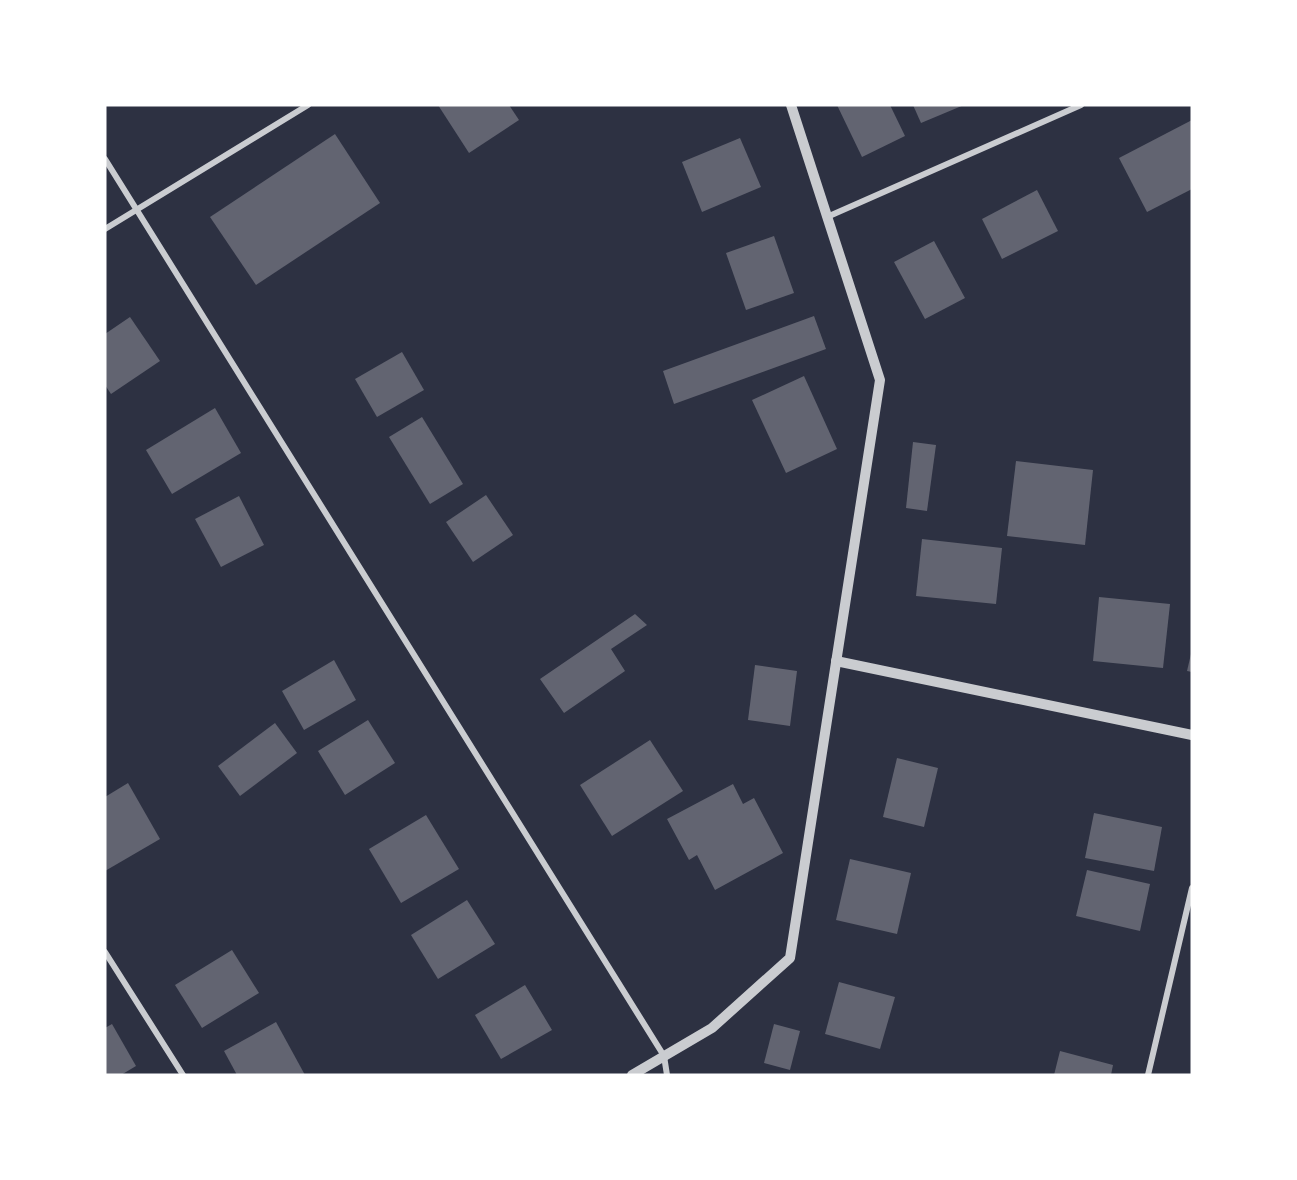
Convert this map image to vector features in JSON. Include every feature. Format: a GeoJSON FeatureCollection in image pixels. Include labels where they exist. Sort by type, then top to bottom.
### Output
{"type":"FeatureCollection","features":[{"type":"Feature","properties":{"kind":"street"},"geometry":{"type":"LineString","coordinates":[[105,229],[308,105]]}},
{"type":"Feature","properties":{"kind":"street"},"geometry":{"type":"LineString","coordinates":[[632,1075],[712,1028],[789,958],[880,380],[791,105]]}},
{"type":"Feature","properties":{"kind":"street"},"geometry":{"type":"LineString","coordinates":[[827,217],[1082,105]]}},
{"type":"Feature","properties":{"kind":"street"},"geometry":{"type":"LineString","coordinates":[[105,159],[664,1056],[667,1075]]}},
{"type":"Feature","properties":{"kind":"street"},"geometry":{"type":"LineString","coordinates":[[836,661],[1192,735]]}},
{"type":"Feature","properties":{"kind":"street"},"geometry":{"type":"LineString","coordinates":[[1148,1075],[1192,888]]}},
{"type":"Feature","properties":{"kind":"street"},"geometry":{"type":"LineString","coordinates":[[105,952],[183,1075]]}},
{"type":"Feature","properties":{"kind":"building"},"geometry":{"type":"Polygon","coordinates":[[[438,105],[509,105],[519,120],[469,153],[438,105]]]}},
{"type":"Feature","properties":{"kind":"building"},"geometry":{"type":"Polygon","coordinates":[[[837,105],[890,105],[905,136],[862,157],[837,105]]]}},
{"type":"Feature","properties":{"kind":"building"},"geometry":{"type":"Polygon","coordinates":[[[913,105],[964,105],[921,123],[913,105]]]}},
{"type":"Feature","properties":{"kind":"building"},"geometry":{"type":"Polygon","coordinates":[[[1192,120],[1192,189],[1147,212],[1119,158],[1192,120]]]}},
{"type":"Feature","properties":{"kind":"building"},"geometry":{"type":"Polygon","coordinates":[[[335,134],[380,203],[256,285],[210,217],[335,134]]]}},
{"type":"Feature","properties":{"kind":"building"},"geometry":{"type":"Polygon","coordinates":[[[740,138],[761,187],[702,212],[682,162],[740,138]]]}},
{"type":"Feature","properties":{"kind":"building"},"geometry":{"type":"Polygon","coordinates":[[[1037,190],[1058,231],[1002,259],[982,219],[1037,190]]]}},
{"type":"Feature","properties":{"kind":"building"},"geometry":{"type":"Polygon","coordinates":[[[774,236],[794,293],[746,310],[726,253],[774,236]]]}},
{"type":"Feature","properties":{"kind":"building"},"geometry":{"type":"Polygon","coordinates":[[[934,241],[965,298],[925,319],[894,262],[934,241]]]}},
{"type":"Feature","properties":{"kind":"building"},"geometry":{"type":"Polygon","coordinates":[[[814,316],[826,349],[674,404],[663,371],[814,316]]]}},
{"type":"Feature","properties":{"kind":"building"},"geometry":{"type":"Polygon","coordinates":[[[130,317],[160,361],[111,394],[105,385],[105,334],[130,317]]]}},
{"type":"Feature","properties":{"kind":"building"},"geometry":{"type":"Polygon","coordinates":[[[402,352],[424,390],[377,417],[355,379],[402,352]]]}},
{"type":"Feature","properties":{"kind":"building"},"geometry":{"type":"Polygon","coordinates":[[[804,376],[837,449],[786,473],[752,400],[804,376]]]}},
{"type":"Feature","properties":{"kind":"building"},"geometry":{"type":"Polygon","coordinates":[[[215,408],[241,453],[172,494],[146,450],[215,408]]]}},
{"type":"Feature","properties":{"kind":"building"},"geometry":{"type":"Polygon","coordinates":[[[422,417],[463,484],[430,504],[389,437],[422,417]]]}},
{"type":"Feature","properties":{"kind":"building"},"geometry":{"type":"Polygon","coordinates":[[[913,442],[936,445],[927,511],[906,508],[913,442]]]}},
{"type":"Feature","properties":{"kind":"building"},"geometry":{"type":"Polygon","coordinates":[[[1016,461],[1093,470],[1085,545],[1007,536],[1016,461]]]}},
{"type":"Feature","properties":{"kind":"building"},"geometry":{"type":"Polygon","coordinates":[[[486,495],[513,535],[473,562],[446,522],[486,495]]]}},
{"type":"Feature","properties":{"kind":"building"},"geometry":{"type":"Polygon","coordinates":[[[239,496],[264,545],[221,567],[195,519],[239,496]]]}},
{"type":"Feature","properties":{"kind":"building"},"geometry":{"type":"Polygon","coordinates":[[[922,539],[1002,548],[996,604],[916,596],[922,539]]]}},
{"type":"Feature","properties":{"kind":"building"},"geometry":{"type":"Polygon","coordinates":[[[1099,597],[1170,604],[1163,668],[1093,661],[1099,597]]]}},
{"type":"Feature","properties":{"kind":"building"},"geometry":{"type":"Polygon","coordinates":[[[635,614],[647,625],[611,649],[625,671],[564,713],[540,679],[635,614]]]}},
{"type":"Feature","properties":{"kind":"building"},"geometry":{"type":"Polygon","coordinates":[[[1192,654],[1192,672],[1187,671],[1192,654]]]}},
{"type":"Feature","properties":{"kind":"building"},"geometry":{"type":"Polygon","coordinates":[[[334,660],[356,700],[304,730],[282,691],[334,660]]]}},
{"type":"Feature","properties":{"kind":"building"},"geometry":{"type":"Polygon","coordinates":[[[755,665],[797,671],[790,726],[748,720],[755,665]]]}},
{"type":"Feature","properties":{"kind":"building"},"geometry":{"type":"Polygon","coordinates":[[[368,720],[395,763],[345,795],[318,751],[368,720]]]}},
{"type":"Feature","properties":{"kind":"building"},"geometry":{"type":"Polygon","coordinates":[[[275,723],[297,753],[240,796],[218,766],[275,723]]]}},
{"type":"Feature","properties":{"kind":"building"},"geometry":{"type":"Polygon","coordinates":[[[650,740],[683,791],[612,836],[580,785],[650,740]]]}},
{"type":"Feature","properties":{"kind":"building"},"geometry":{"type":"Polygon","coordinates":[[[897,758],[938,768],[924,827],[883,817],[897,758]]]}},
{"type":"Feature","properties":{"kind":"building"},"geometry":{"type":"Polygon","coordinates":[[[128,783],[160,839],[105,871],[105,797],[128,783]]]}},
{"type":"Feature","properties":{"kind":"building"},"geometry":{"type":"Polygon","coordinates":[[[733,784],[743,804],[754,798],[783,853],[715,890],[697,855],[689,860],[667,819],[733,784]]]}},
{"type":"Feature","properties":{"kind":"building"},"geometry":{"type":"Polygon","coordinates":[[[1094,813],[1162,827],[1154,871],[1085,858],[1094,813]]]}},
{"type":"Feature","properties":{"kind":"building"},"geometry":{"type":"Polygon","coordinates":[[[426,815],[459,869],[401,903],[369,849],[426,815]]]}},
{"type":"Feature","properties":{"kind":"building"},"geometry":{"type":"Polygon","coordinates":[[[850,859],[911,873],[897,934],[836,920],[850,859]]]}},
{"type":"Feature","properties":{"kind":"building"},"geometry":{"type":"Polygon","coordinates":[[[1087,870],[1150,884],[1140,931],[1076,916],[1087,870]]]}},
{"type":"Feature","properties":{"kind":"building"},"geometry":{"type":"Polygon","coordinates":[[[467,900],[495,944],[438,979],[411,935],[467,900]]]}},
{"type":"Feature","properties":{"kind":"building"},"geometry":{"type":"Polygon","coordinates":[[[232,950],[259,993],[202,1028],[175,985],[232,950]]]}},
{"type":"Feature","properties":{"kind":"building"},"geometry":{"type":"Polygon","coordinates":[[[839,982],[895,997],[880,1049],[825,1034],[839,982]]]}},
{"type":"Feature","properties":{"kind":"building"},"geometry":{"type":"Polygon","coordinates":[[[525,985],[552,1030],[501,1059],[475,1015],[525,985]]]}},
{"type":"Feature","properties":{"kind":"building"},"geometry":{"type":"Polygon","coordinates":[[[276,1022],[305,1075],[237,1075],[224,1051],[276,1022]]]}},
{"type":"Feature","properties":{"kind":"building"},"geometry":{"type":"Polygon","coordinates":[[[112,1024],[136,1066],[121,1075],[105,1075],[105,1028],[112,1024]]]}},
{"type":"Feature","properties":{"kind":"building"},"geometry":{"type":"Polygon","coordinates":[[[774,1024],[800,1031],[790,1070],[764,1063],[774,1024]]]}},
{"type":"Feature","properties":{"kind":"building"},"geometry":{"type":"Polygon","coordinates":[[[1060,1051],[1113,1065],[1111,1075],[1054,1075],[1060,1051]]]}}]}
